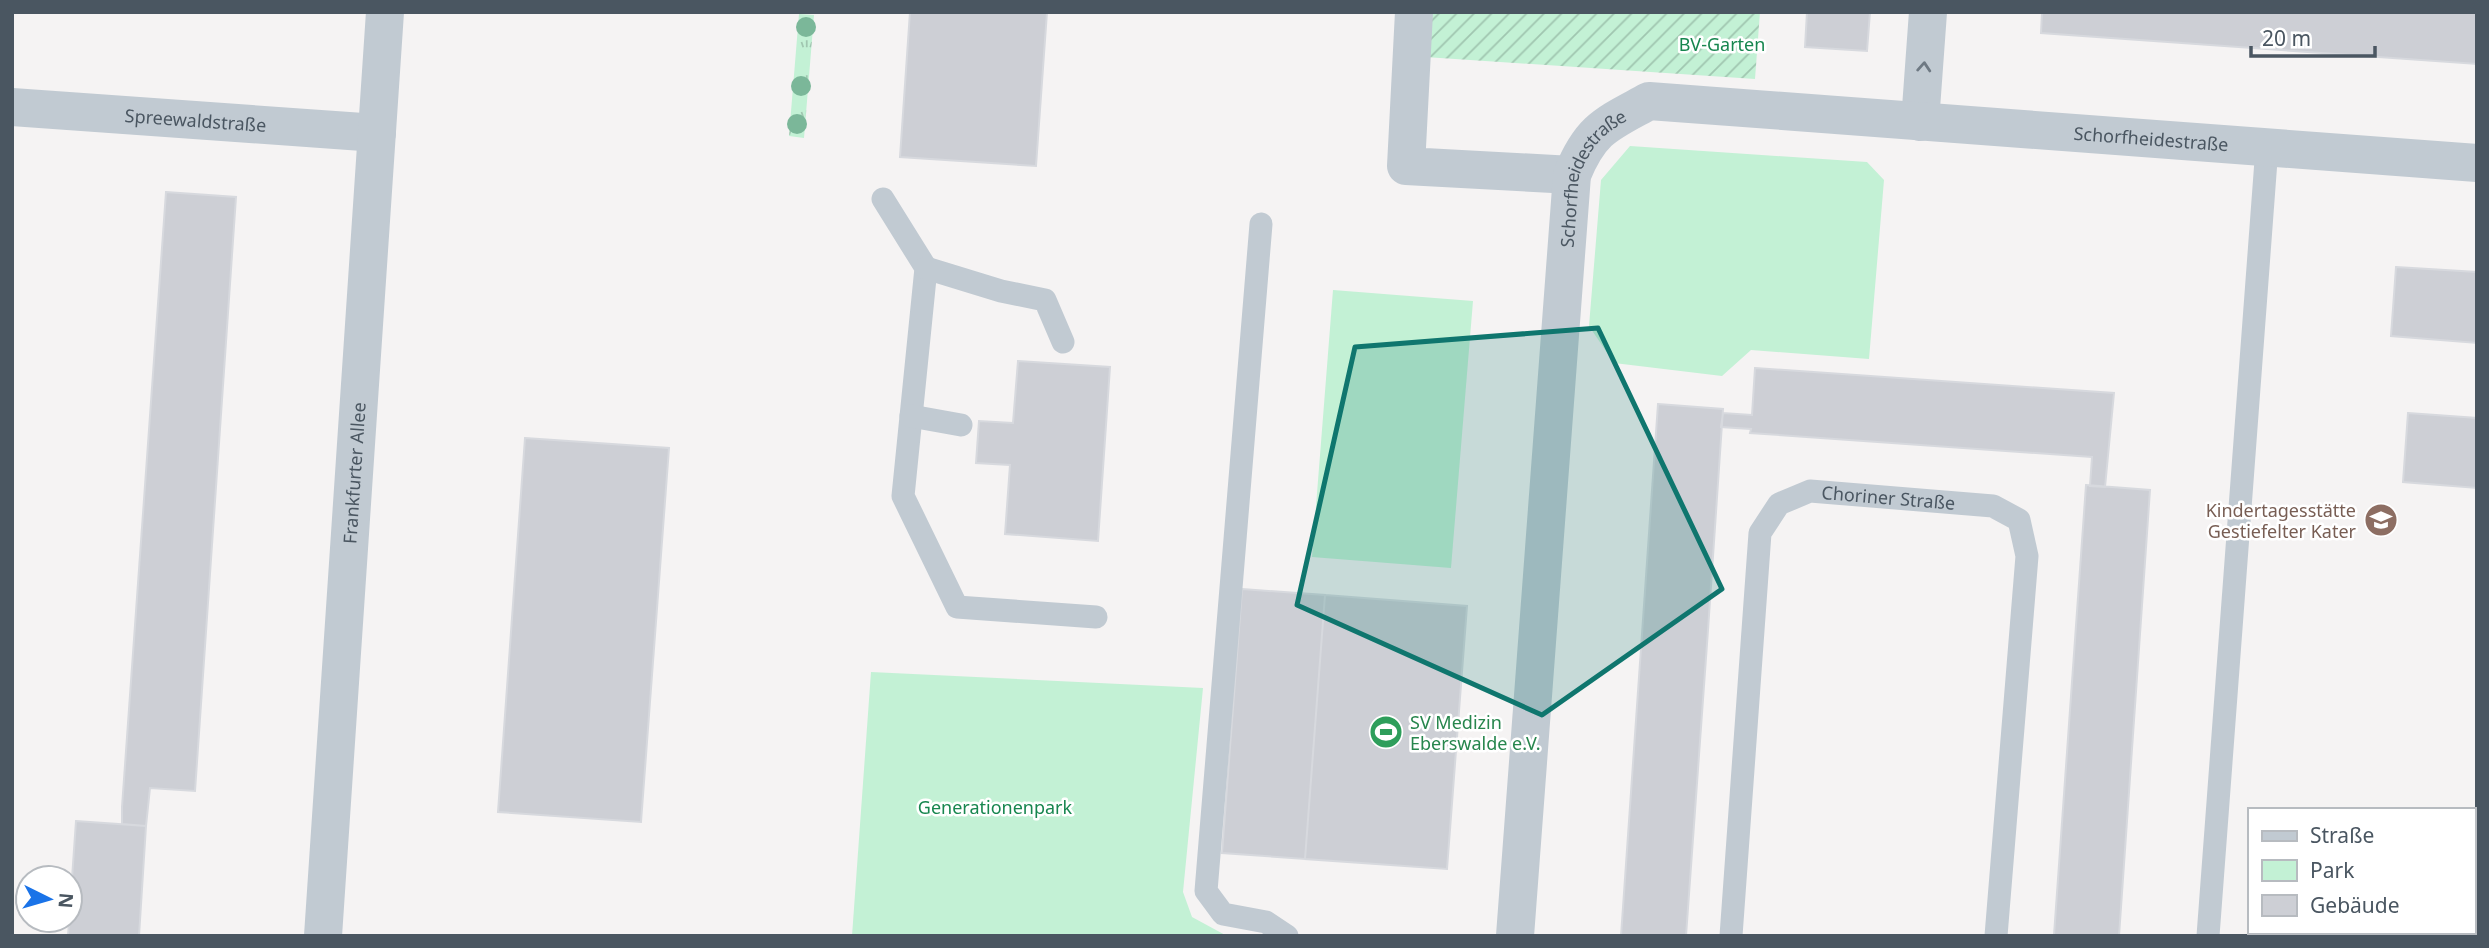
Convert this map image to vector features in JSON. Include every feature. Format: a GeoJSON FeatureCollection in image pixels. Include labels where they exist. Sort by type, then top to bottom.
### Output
{"type":"FeatureCollection","features":[{"type":"Feature","properties":{"kind":"street","name":"Frankfurter Allee"},"geometry":{"type":"LineString","coordinates":[[324,936],[385,12]]}},
{"type":"Feature","properties":{"kind":"street"},"geometry":{"type":"LineString","coordinates":[[1414,12],[1406,166],[1572,175]]}},
{"type":"Feature","properties":{"kind":"street"},"geometry":{"type":"LineString","coordinates":[[1920,122],[1928,12]]}},
{"type":"Feature","properties":{"kind":"street","name":"Schorfheidestraße"},"geometry":{"type":"LineString","coordinates":[[1515,936],[1572,175],[1583,149],[1600,128],[1649,101],[2477,163]]}},
{"type":"Feature","properties":{"kind":"street","name":"Spreewaldstraße"},"geometry":{"type":"LineString","coordinates":[[12,107],[377,133]]}},
{"type":"Feature","properties":{"kind":"lane"},"geometry":{"type":"LineString","coordinates":[[2208,936],[2267,147]]}},
{"type":"Feature","properties":{"kind":"lane"},"geometry":{"type":"LineString","coordinates":[[883,199],[926,268],[903,496],[957,607],[1096,617]]}},
{"type":"Feature","properties":{"kind":"lane"},"geometry":{"type":"LineString","coordinates":[[1261,224],[1206,891],[1223,914],[1266,922],[1287,936]]}},
{"type":"Feature","properties":{"kind":"lane"},"geometry":{"type":"LineString","coordinates":[[926,268],[1001,291],[1045,300],[1063,342]]}},
{"type":"Feature","properties":{"kind":"lane"},"geometry":{"type":"LineString","coordinates":[[911,416],[961,425]]}},
{"type":"Feature","properties":{"kind":"lane","name":"Choriner Straße"},"geometry":{"type":"LineString","coordinates":[[1731,936],[1760,533],[1779,504],[1810,491],[1993,506],[2019,520],[2027,556],[1996,936]]}},
{"type":"Feature","properties":{"kind":"highlighted area"},"geometry":{"type":"Polygon","coordinates":[[[1598,328],[1722,589],[1542,715],[1297,605],[1355,347],[1598,328]]]}},
{"type":"Feature","properties":{"kind":"green space","name":"BV-Garten"},"geometry":{"type":"Polygon","coordinates":[[[1429,12],[1760,12],[1755,79],[1425,57],[1429,12]]]}},
{"type":"Feature","properties":{"kind":"green space"},"geometry":{"type":"Polygon","coordinates":[[[799,14],[814,15],[804,138],[789,136],[799,14]]]}},
{"type":"Feature","properties":{"kind":"green space"},"geometry":{"type":"Polygon","coordinates":[[[1630,146],[1867,162],[1884,180],[1869,359],[1751,350],[1722,376],[1614,363],[1589,326],[1601,180],[1630,146]]]}},
{"type":"Feature","properties":{"kind":"green space"},"geometry":{"type":"Polygon","coordinates":[[[1333,290],[1473,301],[1451,568],[1312,557],[1333,290]]]}},
{"type":"Feature","properties":{"kind":"green space","name":"Generationenpark"},"geometry":{"type":"Polygon","coordinates":[[[871,672],[1203,688],[1183,892],[1192,917],[1227,936],[852,936],[871,672]]]}},
{"type":"Feature","properties":{"kind":"building"},"geometry":{"type":"Polygon","coordinates":[[[910,12],[1047,12],[1036,166],[900,157],[910,12]]]}},
{"type":"Feature","properties":{"kind":"building"},"geometry":{"type":"Polygon","coordinates":[[[1807,12],[1870,12],[1867,51],[1805,47],[1807,12]]]}},
{"type":"Feature","properties":{"kind":"building"},"geometry":{"type":"Polygon","coordinates":[[[2042,12],[2477,12],[2477,64],[2041,33],[2042,12]]]}},
{"type":"Feature","properties":{"kind":"building"},"geometry":{"type":"Polygon","coordinates":[[[166,192],[236,197],[195,791],[150,788],[146,826],[122,824],[122,807],[166,192]]]}},
{"type":"Feature","properties":{"kind":"building"},"geometry":{"type":"Polygon","coordinates":[[[2396,267],[2477,272],[2477,343],[2391,336],[2396,267]]]}},
{"type":"Feature","properties":{"kind":"building"},"geometry":{"type":"Polygon","coordinates":[[[1018,361],[1110,367],[1098,541],[1005,534],[1010,465],[976,463],[979,421],[1013,423],[1018,361]]]}},
{"type":"Feature","properties":{"kind":"building"},"geometry":{"type":"Polygon","coordinates":[[[1755,368],[2114,393],[2105,487],[2090,486],[2092,457],[1750,433],[1751,429],[1721,427],[1723,413],[1752,415],[1755,368]]]}},
{"type":"Feature","properties":{"kind":"building"},"geometry":{"type":"Polygon","coordinates":[[[1658,404],[1723,409],[1708,630],[1686,936],[1621,936],[1658,404]]]}},
{"type":"Feature","properties":{"kind":"building"},"geometry":{"type":"Polygon","coordinates":[[[2408,413],[2477,418],[2477,488],[2403,482],[2408,413]]]}},
{"type":"Feature","properties":{"kind":"building"},"geometry":{"type":"Polygon","coordinates":[[[525,438],[669,448],[641,822],[498,812],[525,438]]]}},
{"type":"Feature","properties":{"kind":"building"},"geometry":{"type":"Polygon","coordinates":[[[2086,485],[2150,490],[2119,936],[2054,935],[2086,485]]]}},
{"type":"Feature","properties":{"kind":"building"},"geometry":{"type":"Polygon","coordinates":[[[1242,589],[1325,595],[1305,859],[1222,853],[1242,589]]]}},
{"type":"Feature","properties":{"kind":"building","name":"SV Medizin Eberswalde e.V."},"geometry":{"type":"Polygon","coordinates":[[[1325,595],[1467,606],[1447,869],[1305,859],[1325,595]]]}},
{"type":"Feature","properties":{"kind":"building"},"geometry":{"type":"Polygon","coordinates":[[[76,821],[146,826],[139,936],[68,936],[84,934],[84,864],[73,864],[76,821]]]}},
{"type":"Feature","properties":{"kind":"place","name":"Kindertagesstätte Gestiefelter Kater"},"geometry":{"type":"Point","coordinates":[2381,520]}},
{"type":"Feature","properties":{"kind":"place","name":"SV Medizin Eberswalde e.V."},"geometry":{"type":"Point","coordinates":[1386,732]}}]}
